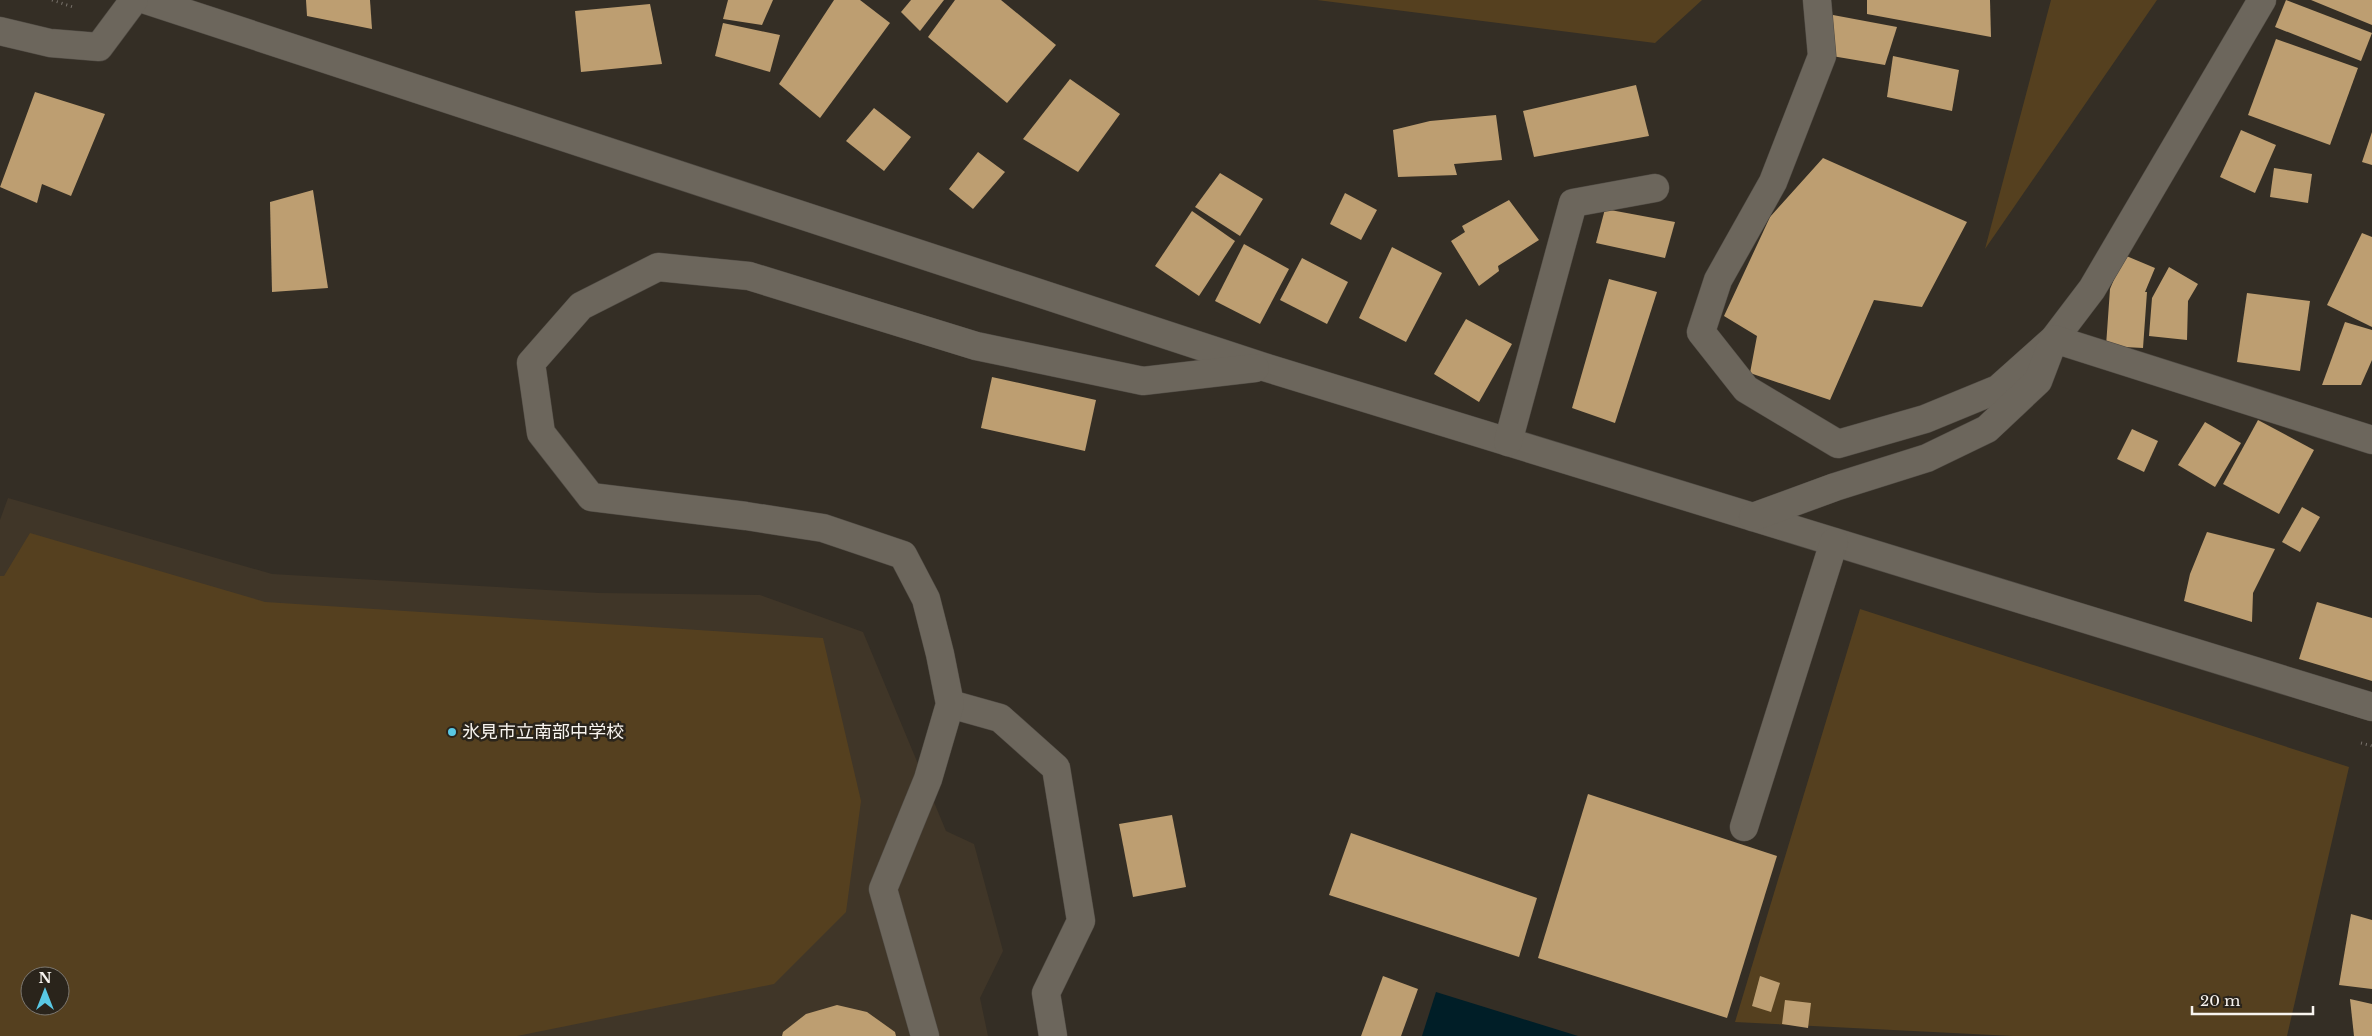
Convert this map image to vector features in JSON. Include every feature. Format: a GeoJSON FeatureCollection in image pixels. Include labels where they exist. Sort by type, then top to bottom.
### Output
{"type":"FeatureCollection","features":[{"type":"Feature","properties":{"kind":"street"},"geometry":{"type":"LineString","coordinates":[[0,30],[50,43],[99,47],[134,0]]}},
{"type":"Feature","properties":{"kind":"street"},"geometry":{"type":"LineString","coordinates":[[146,0],[1264,367],[2372,707]]}},
{"type":"Feature","properties":{"kind":"street"},"geometry":{"type":"LineString","coordinates":[[1817,0],[1822,56],[1773,182],[1718,280],[1701,332],[1746,389],[1838,444],[1925,418],[1998,389],[2054,339],[2092,289],[2262,0]]}},
{"type":"Feature","properties":{"kind":"street"},"geometry":{"type":"LineString","coordinates":[[1508,442],[1574,203],[1655,188]]}},
{"type":"Feature","properties":{"kind":"street"},"geometry":{"type":"LineString","coordinates":[[925,1036],[883,889],[928,780],[950,704],[926,599],[903,555],[822,528],[746,516],[591,497],[541,433],[531,363],[581,306],[658,267],[749,276],[976,346],[1143,381],[1264,367]]}},
{"type":"Feature","properties":{"kind":"street"},"geometry":{"type":"LineString","coordinates":[[2054,339],[2372,440]]}},
{"type":"Feature","properties":{"kind":"street"},"geometry":{"type":"LineString","coordinates":[[1753,517],[1835,487],[1928,458],[1987,429],[2038,381],[2054,339]]}},
{"type":"Feature","properties":{"kind":"street"},"geometry":{"type":"LineString","coordinates":[[1744,827],[1834,542]]}},
{"type":"Feature","properties":{"kind":"street"},"geometry":{"type":"LineString","coordinates":[[950,704],[1000,718],[1056,768],[1081,921],[1046,993],[1053,1036]]}},
{"type":"Feature","properties":{"kind":"shaded area"},"geometry":{"type":"Polygon","coordinates":[[[1317,0],[1702,0],[1655,43],[1317,0]]]}},
{"type":"Feature","properties":{"kind":"shaded area"},"geometry":{"type":"Polygon","coordinates":[[[2051,0],[2157,0],[1985,249],[2051,0]]]}},
{"type":"Feature","properties":{"kind":"shaded area","name":"氷見市立南部中学校"},"geometry":{"type":"Polygon","coordinates":[[[8,498],[272,574],[599,593],[760,595],[863,632],[946,831],[974,844],[1003,951],[980,998],[988,1036],[0,1036],[0,520],[8,498]]]}},
{"type":"Feature","properties":{"kind":"shaded area","name":"氷見市立南部中学校"},"geometry":{"type":"Polygon","coordinates":[[[30,533],[265,602],[823,638],[861,801],[846,912],[774,984],[517,1036],[0,1036],[0,576],[4,576],[30,533]]]}},
{"type":"Feature","properties":{"kind":"shaded area"},"geometry":{"type":"Polygon","coordinates":[[[1860,609],[2349,767],[2287,1036],[2013,1036],[1735,1022],[1860,609]]]}},
{"type":"Feature","properties":{"kind":"water"},"geometry":{"type":"Polygon","coordinates":[[[1436,992],[1578,1036],[1422,1036],[1436,992]]]}},
{"type":"Feature","properties":{"kind":"building"},"geometry":{"type":"Polygon","coordinates":[[[306,0],[370,0],[372,29],[307,16],[306,0]]]}},
{"type":"Feature","properties":{"kind":"building"},"geometry":{"type":"Polygon","coordinates":[[[728,0],[773,0],[762,25],[723,19],[728,0]]]}},
{"type":"Feature","properties":{"kind":"building"},"geometry":{"type":"Polygon","coordinates":[[[834,0],[860,0],[890,23],[820,118],[779,84],[834,0]]]}},
{"type":"Feature","properties":{"kind":"building"},"geometry":{"type":"Polygon","coordinates":[[[911,0],[944,0],[920,31],[901,12],[911,0]]]}},
{"type":"Feature","properties":{"kind":"building"},"geometry":{"type":"Polygon","coordinates":[[[955,0],[1001,0],[1056,45],[1007,103],[928,37],[955,0]]]}},
{"type":"Feature","properties":{"kind":"building"},"geometry":{"type":"Polygon","coordinates":[[[1867,0],[1990,0],[1991,37],[1867,14],[1867,0]]]}},
{"type":"Feature","properties":{"kind":"building"},"geometry":{"type":"Polygon","coordinates":[[[2286,0],[2372,33],[2361,61],[2275,27],[2286,0]]]}},
{"type":"Feature","properties":{"kind":"building"},"geometry":{"type":"Polygon","coordinates":[[[2311,0],[2372,0],[2372,25],[2311,0]]]}},
{"type":"Feature","properties":{"kind":"building"},"geometry":{"type":"Polygon","coordinates":[[[650,4],[662,64],[581,72],[575,11],[650,4]]]}},
{"type":"Feature","properties":{"kind":"building"},"geometry":{"type":"Polygon","coordinates":[[[1833,15],[1897,27],[1885,65],[1832,56],[1833,15]]]}},
{"type":"Feature","properties":{"kind":"building"},"geometry":{"type":"Polygon","coordinates":[[[723,23],[780,35],[770,72],[715,56],[723,23]]]}},
{"type":"Feature","properties":{"kind":"building"},"geometry":{"type":"Polygon","coordinates":[[[2276,39],[2358,68],[2330,145],[2248,115],[2276,39]]]}},
{"type":"Feature","properties":{"kind":"building"},"geometry":{"type":"Polygon","coordinates":[[[1893,56],[1959,70],[1952,111],[1887,97],[1893,56]]]}},
{"type":"Feature","properties":{"kind":"building"},"geometry":{"type":"Polygon","coordinates":[[[1070,79],[1120,114],[1078,172],[1023,139],[1070,79]]]}},
{"type":"Feature","properties":{"kind":"building"},"geometry":{"type":"Polygon","coordinates":[[[1636,85],[1649,136],[1534,157],[1523,111],[1636,85]]]}},
{"type":"Feature","properties":{"kind":"building"},"geometry":{"type":"Polygon","coordinates":[[[35,92],[105,114],[71,196],[42,184],[37,203],[0,187],[35,92]]]}},
{"type":"Feature","properties":{"kind":"building"},"geometry":{"type":"Polygon","coordinates":[[[874,108],[911,137],[884,171],[846,141],[874,108]]]}},
{"type":"Feature","properties":{"kind":"building"},"geometry":{"type":"Polygon","coordinates":[[[1496,115],[1502,160],[1454,164],[1457,175],[1398,177],[1393,130],[1430,121],[1496,115]]]}},
{"type":"Feature","properties":{"kind":"building"},"geometry":{"type":"Polygon","coordinates":[[[2241,130],[2276,145],[2255,193],[2220,177],[2241,130]]]}},
{"type":"Feature","properties":{"kind":"building"},"geometry":{"type":"Polygon","coordinates":[[[2372,132],[2372,165],[2362,162],[2372,132]]]}},
{"type":"Feature","properties":{"kind":"building"},"geometry":{"type":"Polygon","coordinates":[[[978,152],[1005,172],[973,209],[949,189],[978,152]]]}},
{"type":"Feature","properties":{"kind":"building"},"geometry":{"type":"Polygon","coordinates":[[[1823,158],[1967,222],[1922,307],[1874,300],[1830,400],[1750,373],[1757,336],[1724,316],[1770,217],[1823,158]]]}},
{"type":"Feature","properties":{"kind":"building"},"geometry":{"type":"Polygon","coordinates":[[[2274,168],[2312,174],[2308,203],[2270,197],[2274,168]]]}},
{"type":"Feature","properties":{"kind":"building"},"geometry":{"type":"Polygon","coordinates":[[[1220,173],[1263,199],[1240,236],[1195,207],[1220,173]]]}},
{"type":"Feature","properties":{"kind":"building"},"geometry":{"type":"Polygon","coordinates":[[[313,190],[328,288],[272,292],[270,202],[313,190]]]}},
{"type":"Feature","properties":{"kind":"building"},"geometry":{"type":"Polygon","coordinates":[[[1345,193],[1377,210],[1361,240],[1330,224],[1345,193]]]}},
{"type":"Feature","properties":{"kind":"building"},"geometry":{"type":"Polygon","coordinates":[[[1509,200],[1539,240],[1498,266],[1499,271],[1479,286],[1451,241],[1465,232],[1462,226],[1509,200]]]}},
{"type":"Feature","properties":{"kind":"building"},"geometry":{"type":"Polygon","coordinates":[[[1605,209],[1675,222],[1665,258],[1596,243],[1605,209]]]}},
{"type":"Feature","properties":{"kind":"building"},"geometry":{"type":"Polygon","coordinates":[[[1192,211],[1235,241],[1199,296],[1155,266],[1192,211]]]}},
{"type":"Feature","properties":{"kind":"building"},"geometry":{"type":"Polygon","coordinates":[[[2362,233],[2372,237],[2372,327],[2327,305],[2362,233]]]}},
{"type":"Feature","properties":{"kind":"building"},"geometry":{"type":"Polygon","coordinates":[[[1244,244],[1289,269],[1260,324],[1215,301],[1244,244]]]}},
{"type":"Feature","properties":{"kind":"building"},"geometry":{"type":"Polygon","coordinates":[[[1392,247],[1442,273],[1406,342],[1359,318],[1392,247]]]}},
{"type":"Feature","properties":{"kind":"building"},"geometry":{"type":"Polygon","coordinates":[[[2124,255],[2155,268],[2145,292],[2147,292],[2143,348],[2106,346],[2110,289],[2124,255]]]}},
{"type":"Feature","properties":{"kind":"building"},"geometry":{"type":"Polygon","coordinates":[[[1302,258],[1348,282],[1327,324],[1280,300],[1302,258]]]}},
{"type":"Feature","properties":{"kind":"building"},"geometry":{"type":"Polygon","coordinates":[[[2169,267],[2198,284],[2188,301],[2187,340],[2149,336],[2152,298],[2169,267]]]}},
{"type":"Feature","properties":{"kind":"building"},"geometry":{"type":"Polygon","coordinates":[[[1609,279],[1657,292],[1615,423],[1572,408],[1609,279]]]}},
{"type":"Feature","properties":{"kind":"building"},"geometry":{"type":"Polygon","coordinates":[[[2247,293],[2310,301],[2300,371],[2237,362],[2247,293]]]}},
{"type":"Feature","properties":{"kind":"building"},"geometry":{"type":"Polygon","coordinates":[[[1466,319],[1512,344],[1479,402],[1434,374],[1466,319]]]}},
{"type":"Feature","properties":{"kind":"building"},"geometry":{"type":"Polygon","coordinates":[[[2345,322],[2372,330],[2372,360],[2361,385],[2322,385],[2345,322]]]}},
{"type":"Feature","properties":{"kind":"building"},"geometry":{"type":"Polygon","coordinates":[[[992,377],[1096,400],[1085,451],[981,428],[992,377]]]}},
{"type":"Feature","properties":{"kind":"building"},"geometry":{"type":"Polygon","coordinates":[[[2258,420],[2314,450],[2279,514],[2223,484],[2258,420]]]}},
{"type":"Feature","properties":{"kind":"building"},"geometry":{"type":"Polygon","coordinates":[[[2205,422],[2241,443],[2215,487],[2178,465],[2205,422]]]}},
{"type":"Feature","properties":{"kind":"building"},"geometry":{"type":"Polygon","coordinates":[[[2132,429],[2158,441],[2144,472],[2117,459],[2132,429]]]}},
{"type":"Feature","properties":{"kind":"building"},"geometry":{"type":"Polygon","coordinates":[[[2302,507],[2320,517],[2300,552],[2282,542],[2302,507]]]}},
{"type":"Feature","properties":{"kind":"building"},"geometry":{"type":"Polygon","coordinates":[[[2207,532],[2275,549],[2253,593],[2252,622],[2184,601],[2190,574],[2207,532]]]}},
{"type":"Feature","properties":{"kind":"building"},"geometry":{"type":"Polygon","coordinates":[[[2317,602],[2372,618],[2372,681],[2299,659],[2317,602]]]}},
{"type":"Feature","properties":{"kind":"building"},"geometry":{"type":"Polygon","coordinates":[[[1588,794],[1777,856],[1727,1018],[1538,958],[1588,794]]]}},
{"type":"Feature","properties":{"kind":"building"},"geometry":{"type":"Polygon","coordinates":[[[1172,815],[1186,887],[1133,897],[1119,824],[1172,815]]]}},
{"type":"Feature","properties":{"kind":"building"},"geometry":{"type":"Polygon","coordinates":[[[1351,833],[1537,898],[1519,957],[1329,895],[1351,833]]]}},
{"type":"Feature","properties":{"kind":"building"},"geometry":{"type":"Polygon","coordinates":[[[2351,914],[2372,920],[2372,989],[2339,985],[2351,914]]]}},
{"type":"Feature","properties":{"kind":"building"},"geometry":{"type":"Polygon","coordinates":[[[1383,976],[1418,989],[1401,1036],[1361,1036],[1383,976]]]}},
{"type":"Feature","properties":{"kind":"building"},"geometry":{"type":"Polygon","coordinates":[[[1760,976],[1780,983],[1771,1012],[1752,1006],[1760,976]]]}},
{"type":"Feature","properties":{"kind":"building"},"geometry":{"type":"Polygon","coordinates":[[[2350,999],[2372,1004],[2372,1036],[2354,1036],[2350,999]]]}},
{"type":"Feature","properties":{"kind":"building"},"geometry":{"type":"Polygon","coordinates":[[[1785,1000],[1811,1003],[1808,1028],[1782,1024],[1785,1000]]]}},
{"type":"Feature","properties":{"kind":"building"},"geometry":{"type":"Polygon","coordinates":[[[837,1005],[867,1012],[895,1032],[896,1036],[782,1036],[783,1032],[806,1014],[837,1005]]]}},
{"type":"Feature","properties":{"kind":"place","name":"氷見市立南部中学校"},"geometry":{"type":"Point","coordinates":[452,732]}}]}
